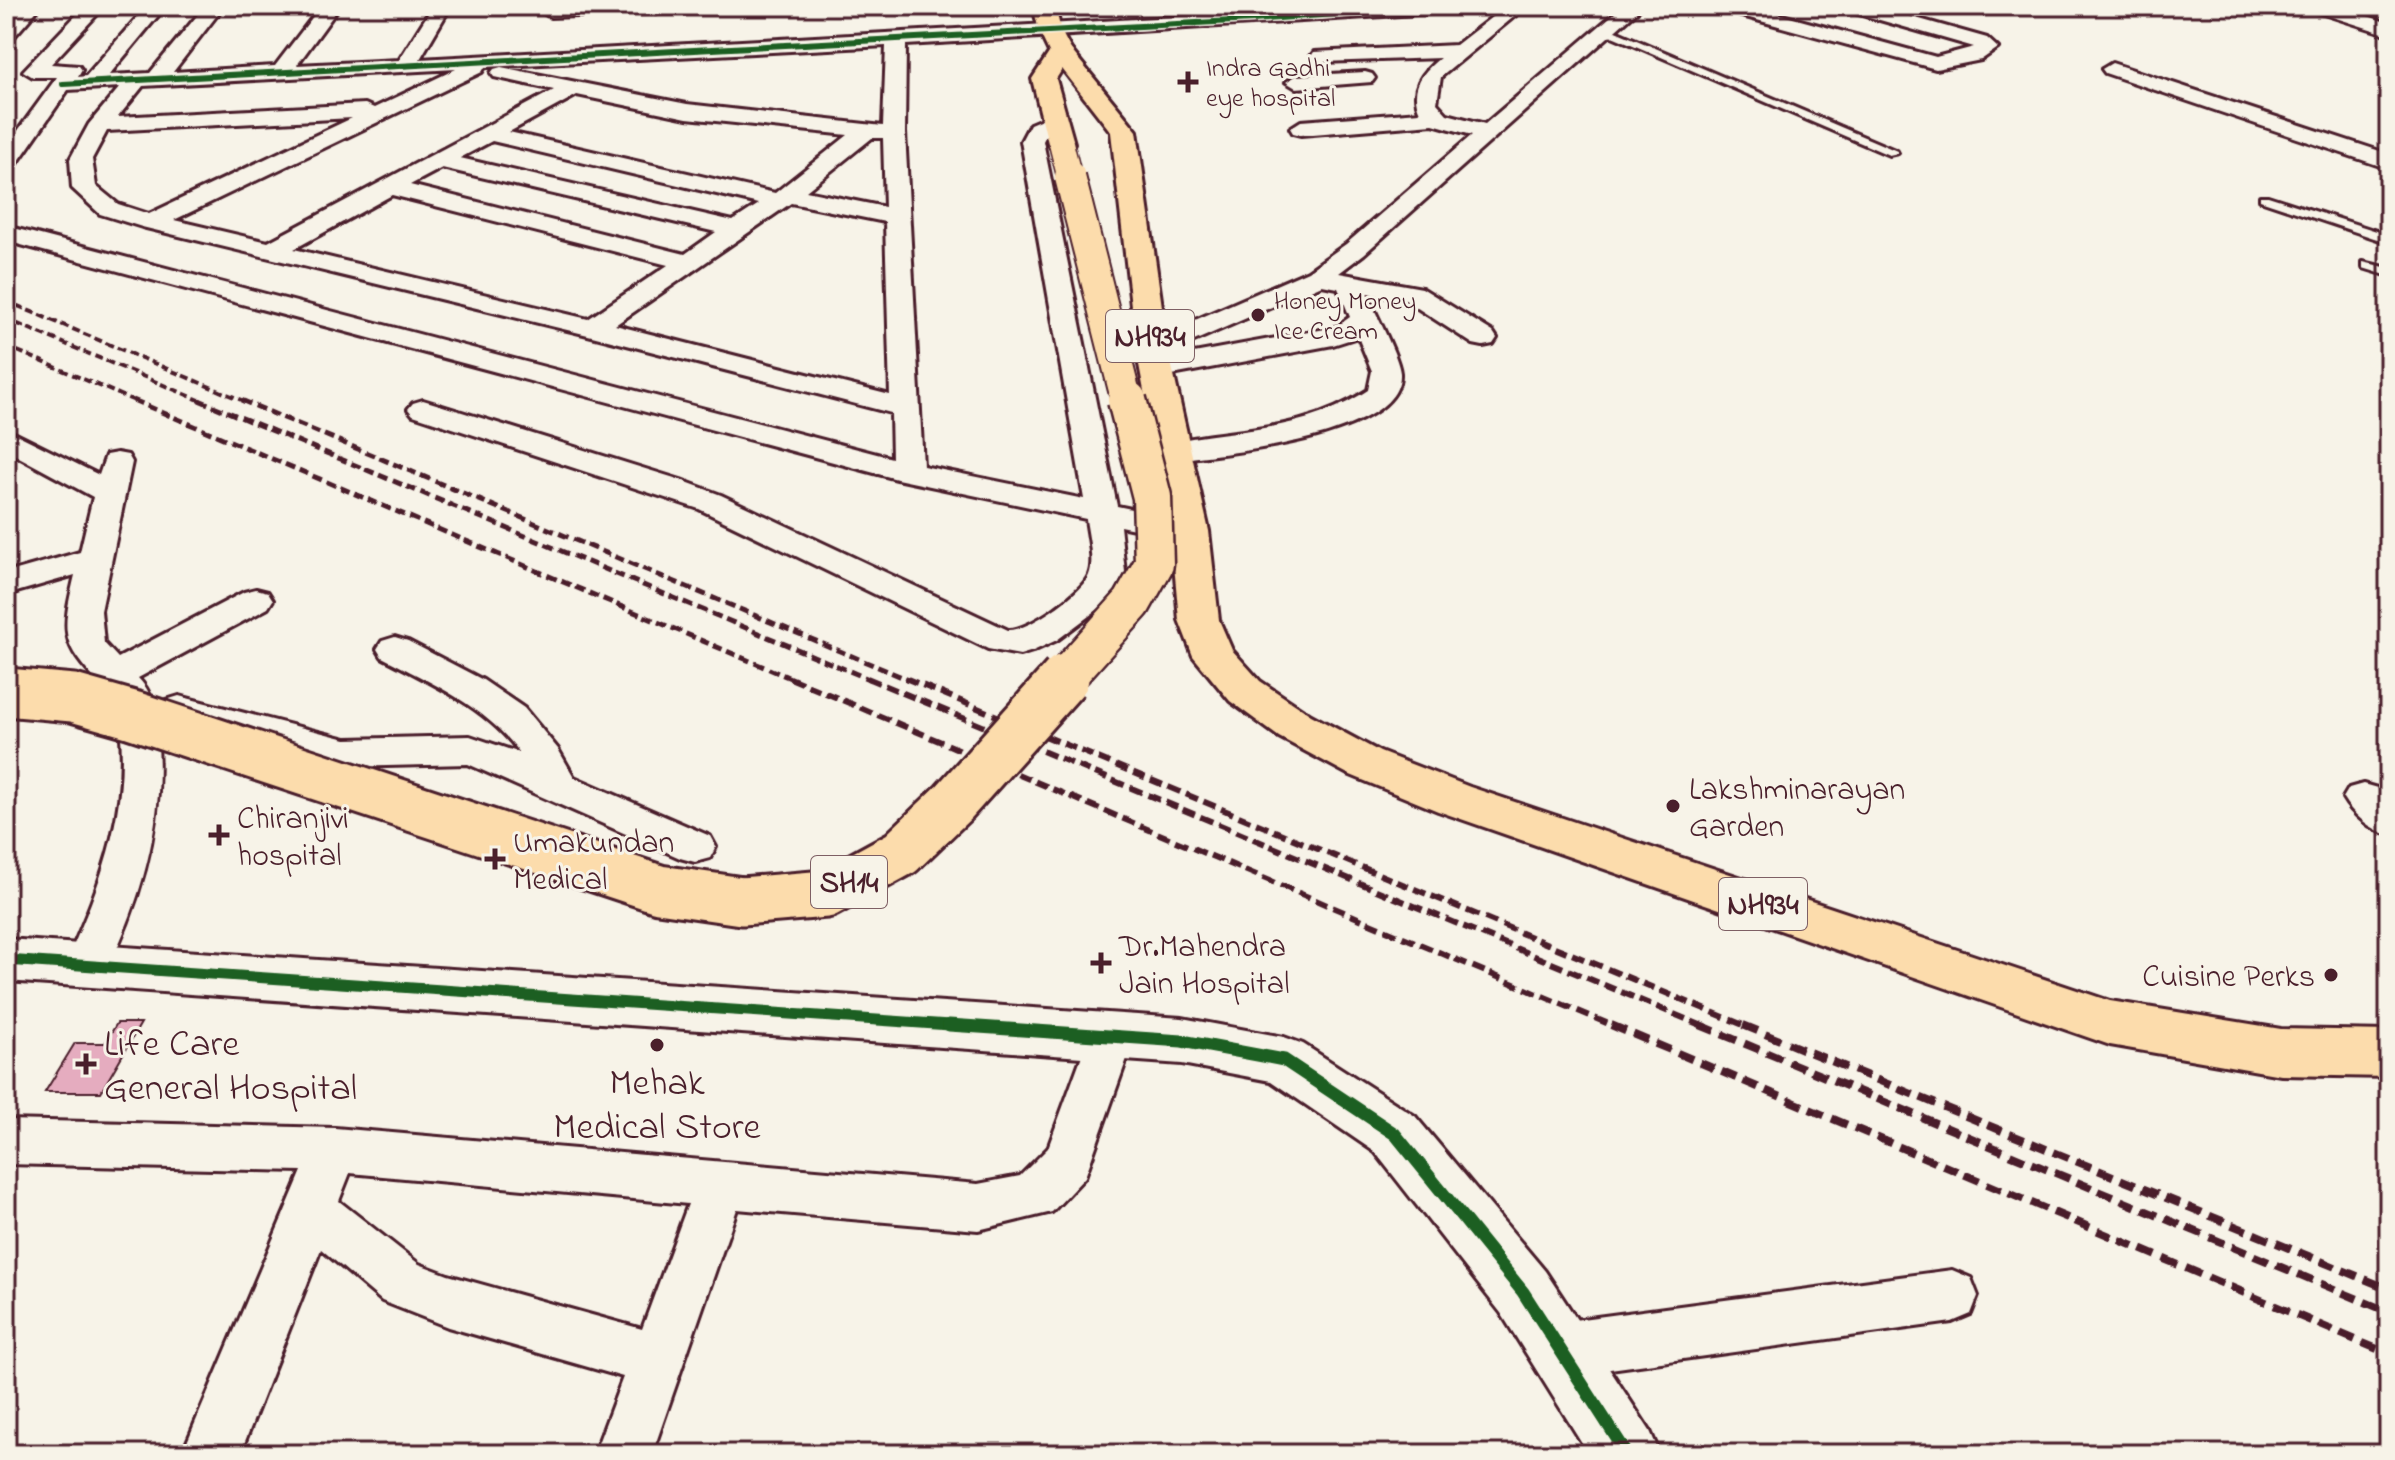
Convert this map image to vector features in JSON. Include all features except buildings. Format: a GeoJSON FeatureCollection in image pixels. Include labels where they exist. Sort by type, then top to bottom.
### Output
{"type":"FeatureCollection","features":[{"type":"Feature","properties":{"kind":"main road","name":"NH934"},"geometry":{"type":"LineString","coordinates":[[1044,6],[1056,42],[1124,131],[1154,359],[1190,531],[1199,620],[1214,656],[1245,691],[1295,726],[1364,763],[1454,799],[2110,1023],[2281,1052],[2389,1054]]}},
{"type":"Feature","properties":{"kind":"main road","name":"SH14"},"geometry":{"type":"LineString","coordinates":[[6,692],[73,698],[133,715],[659,889],[742,901],[826,894],[901,853],[954,802],[1132,603],[1154,564],[1152,497],[1044,79],[1056,42]]}},
{"type":"Feature","properties":{"kind":"street"},"geometry":{"type":"LineString","coordinates":[[6,163],[72,70],[33,71],[96,6]]}},
{"type":"Feature","properties":{"kind":"street"},"geometry":{"type":"LineString","coordinates":[[92,82],[157,6]]}},
{"type":"Feature","properties":{"kind":"street"},"geometry":{"type":"LineString","coordinates":[[215,6],[100,125],[81,159],[84,188],[109,209],[151,222],[593,328],[907,408]]}},
{"type":"Feature","properties":{"kind":"street"},"geometry":{"type":"LineString","coordinates":[[282,71],[331,6]]}},
{"type":"Feature","properties":{"kind":"street"},"geometry":{"type":"LineString","coordinates":[[407,63],[442,6]]}},
{"type":"Feature","properties":{"kind":"street"},"geometry":{"type":"LineString","coordinates":[[530,57],[551,9],[692,6]]}},
{"type":"Feature","properties":{"kind":"street"},"geometry":{"type":"LineString","coordinates":[[63,84],[407,63],[481,64],[530,57],[903,32],[1056,42],[1246,13],[1450,6]]}},
{"type":"Feature","properties":{"kind":"street"},"geometry":{"type":"LineString","coordinates":[[1321,56],[1458,40],[1488,29],[1518,6]]}},
{"type":"Feature","properties":{"kind":"street"},"geometry":{"type":"LineString","coordinates":[[1154,359],[1317,277],[1355,249],[1634,6]]}},
{"type":"Feature","properties":{"kind":"street"},"geometry":{"type":"LineString","coordinates":[[1727,6],[1936,63],[1974,56],[1988,48],[1980,42],[1852,6]]}},
{"type":"Feature","properties":{"kind":"street"},"geometry":{"type":"LineString","coordinates":[[2318,6],[2389,29]]}},
{"type":"Feature","properties":{"kind":"street"},"geometry":{"type":"LineString","coordinates":[[6,8],[31,7]]}},
{"type":"Feature","properties":{"kind":"street"},"geometry":{"type":"LineString","coordinates":[[6,34],[31,7]]}},
{"type":"Feature","properties":{"kind":"street"},"geometry":{"type":"LineString","coordinates":[[903,32],[894,132],[908,472]]}},
{"type":"Feature","properties":{"kind":"street"},"geometry":{"type":"LineString","coordinates":[[1886,50],[1946,32]]}},
{"type":"Feature","properties":{"kind":"street"},"geometry":{"type":"LineString","coordinates":[[1435,117],[1424,99],[1425,88],[1458,40]]}},
{"type":"Feature","properties":{"kind":"street"},"geometry":{"type":"LineString","coordinates":[[151,222],[481,64],[574,88],[687,111],[894,132]]}},
{"type":"Feature","properties":{"kind":"street"},"geometry":{"type":"LineString","coordinates":[[2112,69],[2389,162]]}},
{"type":"Feature","properties":{"kind":"street"},"geometry":{"type":"LineString","coordinates":[[1296,82],[1432,74]]}},
{"type":"Feature","properties":{"kind":"street"},"geometry":{"type":"LineString","coordinates":[[271,251],[574,88]]}},
{"type":"Feature","properties":{"kind":"street"},"geometry":{"type":"LineString","coordinates":[[100,125],[382,110]]}},
{"type":"Feature","properties":{"kind":"street"},"geometry":{"type":"LineString","coordinates":[[1301,128],[1435,117],[1490,132]]}},
{"type":"Feature","properties":{"kind":"street"},"geometry":{"type":"LineString","coordinates":[[423,409],[697,497],[1001,641],[1020,643],[1044,632],[1097,593],[1108,572],[1102,512],[1032,141],[1038,129],[1058,131]]}},
{"type":"Feature","properties":{"kind":"street"},"geometry":{"type":"LineString","coordinates":[[593,328],[783,198],[867,131]]}},
{"type":"Feature","properties":{"kind":"street"},"geometry":{"type":"LineString","coordinates":[[486,133],[783,198],[898,217]]}},
{"type":"Feature","properties":{"kind":"street"},"geometry":{"type":"LineString","coordinates":[[437,160],[738,230]]}},
{"type":"Feature","properties":{"kind":"street"},"geometry":{"type":"LineString","coordinates":[[388,187],[691,263]]}},
{"type":"Feature","properties":{"kind":"street"},"geometry":{"type":"LineString","coordinates":[[6,233],[908,472],[1190,531]]}},
{"type":"Feature","properties":{"kind":"street"},"geometry":{"type":"LineString","coordinates":[[1317,277],[1413,294],[1483,338]]}},
{"type":"Feature","properties":{"kind":"street"},"geometry":{"type":"LineString","coordinates":[[1173,451],[1314,429],[1359,412],[1382,394],[1386,371],[1349,282]]}},
{"type":"Feature","properties":{"kind":"street"},"geometry":{"type":"LineString","coordinates":[[1154,359],[1333,337],[1346,333],[1365,319]]}},
{"type":"Feature","properties":{"kind":"street"},"geometry":{"type":"LineString","coordinates":[[6,438],[114,478],[84,611],[86,646],[124,686],[346,753],[470,750],[695,847]]}},
{"type":"Feature","properties":{"kind":"street"},"geometry":{"type":"LineString","coordinates":[[6,584],[96,558]]}},
{"type":"Feature","properties":{"kind":"street"},"geometry":{"type":"LineString","coordinates":[[124,686],[256,600]]}},
{"type":"Feature","properties":{"kind":"street"},"geometry":{"type":"LineString","coordinates":[[395,649],[505,712],[526,730],[547,759],[559,786]]}},
{"type":"Feature","properties":{"kind":"street"},"geometry":{"type":"LineString","coordinates":[[87,965],[120,889],[137,819],[141,767],[124,686]]}},
{"type":"Feature","properties":{"kind":"street"},"geometry":{"type":"LineString","coordinates":[[6,960],[1182,1041],[1284,1060],[1395,1134],[1523,1292],[1627,1454]]}},
{"type":"Feature","properties":{"kind":"street"},"geometry":{"type":"LineString","coordinates":[[6,1142],[335,1150],[978,1207],[1034,1196],[1068,1161],[1112,1036]]}},
{"type":"Feature","properties":{"kind":"street"},"geometry":{"type":"LineString","coordinates":[[211,1454],[335,1150]]}},
{"type":"Feature","properties":{"kind":"street"},"geometry":{"type":"LineString","coordinates":[[623,1454],[721,1184]]}},
{"type":"Feature","properties":{"kind":"street"},"geometry":{"type":"LineString","coordinates":[[311,1209],[401,1283],[448,1301],[657,1360]]}},
{"type":"Feature","properties":{"kind":"street"},"geometry":{"type":"LineString","coordinates":[[1559,1349],[1952,1296]]}},
{"type":"Feature","properties":{"kind":"lane"},"geometry":{"type":"LineString","coordinates":[[1606,30],[1893,153]]}},
{"type":"Feature","properties":{"kind":"lane"},"geometry":{"type":"LineString","coordinates":[[2264,198],[2389,239]]}},
{"type":"Feature","properties":{"kind":"lane"},"geometry":{"type":"LineString","coordinates":[[2367,265],[2389,272]]}},
{"type":"Feature","properties":{"kind":"railway"},"geometry":{"type":"LineString","coordinates":[[6,301],[246,402]]}},
{"type":"Feature","properties":{"kind":"railway"},"geometry":{"type":"LineString","coordinates":[[6,319],[204,402]]}},
{"type":"Feature","properties":{"kind":"railway"},"geometry":{"type":"LineString","coordinates":[[6,346],[137,402]]}},
{"type":"Feature","properties":{"kind":"railway"},"geometry":{"type":"LineString","coordinates":[[133,400],[795,680]]}},
{"type":"Feature","properties":{"kind":"railway"},"geometry":{"type":"LineString","coordinates":[[199,400],[871,680]]}},
{"type":"Feature","properties":{"kind":"railway"},"geometry":{"type":"LineString","coordinates":[[241,400],[909,680]]}},
{"type":"Feature","properties":{"kind":"railway"},"geometry":{"type":"LineString","coordinates":[[790,678],[1616,1027]]}},
{"type":"Feature","properties":{"kind":"railway"},"geometry":{"type":"LineString","coordinates":[[867,678],[1705,1027]]}},
{"type":"Feature","properties":{"kind":"railway"},"geometry":{"type":"LineString","coordinates":[[905,678],[1748,1027]]}},
{"type":"Feature","properties":{"kind":"railway"},"geometry":{"type":"LineString","coordinates":[[1611,1025],[2389,1354]]}},
{"type":"Feature","properties":{"kind":"railway"},"geometry":{"type":"LineString","coordinates":[[1700,1025],[2389,1312]]}},
{"type":"Feature","properties":{"kind":"railway"},"geometry":{"type":"LineString","coordinates":[[1743,1025],[2389,1289]]}},
{"type":"Feature","properties":{"kind":"cycle path"},"geometry":{"type":"LineString","coordinates":[[63,84],[1252,20],[1450,6]]}},
{"type":"Feature","properties":{"kind":"cycle path"},"geometry":{"type":"LineString","coordinates":[[6,960],[1182,1041],[1284,1060],[1395,1134],[1523,1292],[1627,1454]]}},
{"type":"Feature","properties":{"kind":"place","name":"Indra Gadhi eye hospital"},"geometry":{"type":"Point","coordinates":[1188,82]}},
{"type":"Feature","properties":{"kind":"place","name":"Honey Money Ice Cream"},"geometry":{"type":"Point","coordinates":[1258,315]}},
{"type":"Feature","properties":{"kind":"place","name":"Lakshminarayan Garden"},"geometry":{"type":"Point","coordinates":[1673,806]}},
{"type":"Feature","properties":{"kind":"place","name":"Chiranjivi hospital"},"geometry":{"type":"Point","coordinates":[219,835]}},
{"type":"Feature","properties":{"kind":"place","name":"Umakundan Medical"},"geometry":{"type":"Point","coordinates":[495,859]}},
{"type":"Feature","properties":{"kind":"place","name":"Dr.Mahendra Jain Hospital"},"geometry":{"type":"Point","coordinates":[1101,963]}},
{"type":"Feature","properties":{"kind":"place","name":"Cuisine Perks"},"geometry":{"type":"Point","coordinates":[2331,975]}},
{"type":"Feature","properties":{"kind":"place","name":"Mehak Medical Store"},"geometry":{"type":"Point","coordinates":[657,1045]}},
{"type":"Feature","properties":{"kind":"place","name":"Life Care General Hospital"},"geometry":{"type":"Point","coordinates":[86,1064]}}]}
